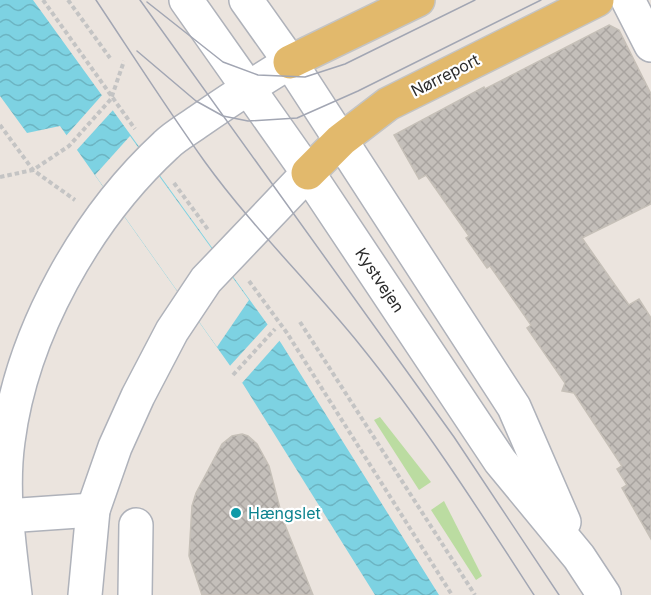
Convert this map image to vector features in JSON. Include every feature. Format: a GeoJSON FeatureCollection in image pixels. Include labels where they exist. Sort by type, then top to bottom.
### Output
{"type":"FeatureCollection","features":[{"type":"Feature","properties":{"kind":"main road"},"geometry":{"type":"LineString","coordinates":[[290,62],[418,0]]}},
{"type":"Feature","properties":{"kind":"main road","name":"Nørreport"},"geometry":{"type":"LineString","coordinates":[[308,173],[341,140],[388,104],[597,0]]}},
{"type":"Feature","properties":{"kind":"street","name":"Kystvejen"},"geometry":{"type":"LineString","coordinates":[[186,0],[308,173],[500,461],[579,557],[604,595]]}},
{"type":"Feature","properties":{"kind":"street","name":"Kystvejen"},"geometry":{"type":"LineString","coordinates":[[246,0],[290,62],[514,407],[579,557]]}},
{"type":"Feature","properties":{"kind":"street"},"geometry":{"type":"LineString","coordinates":[[628,0],[651,45]]}},
{"type":"Feature","properties":{"kind":"street"},"geometry":{"type":"LineString","coordinates":[[15,595],[2,516],[8,442],[14,404],[29,354],[69,268],[107,211],[167,143],[248,87],[290,62]]}},
{"type":"Feature","properties":{"kind":"street"},"geometry":{"type":"LineString","coordinates":[[84,595],[93,510],[115,447],[138,396],[172,331],[206,280],[308,173]]}},
{"type":"Feature","properties":{"kind":"street"},"geometry":{"type":"LineString","coordinates":[[2,516],[93,510]]}},
{"type":"Feature","properties":{"kind":"street"},"geometry":{"type":"LineString","coordinates":[[135,595],[136,525]]}},
{"type":"Feature","properties":{"kind":"path"},"geometry":{"type":"LineString","coordinates":[[43,0],[226,258],[256,290],[287,333],[452,595]]}},
{"type":"Feature","properties":{"kind":"path"},"geometry":{"type":"LineString","coordinates":[[68,0],[110,58]]}},
{"type":"Feature","properties":{"kind":"path"},"geometry":{"type":"LineString","coordinates":[[0,177],[33,170],[69,146],[111,98],[124,61]]}},
{"type":"Feature","properties":{"kind":"path"},"geometry":{"type":"LineString","coordinates":[[0,125],[33,170],[107,211]]}},
{"type":"Feature","properties":{"kind":"path"},"geometry":{"type":"LineString","coordinates":[[300,322],[475,595]]}},
{"type":"Feature","properties":{"kind":"path"},"geometry":{"type":"LineString","coordinates":[[233,375],[275,329]]}},
{"type":"Feature","properties":{"kind":"green space"},"geometry":{"type":"Polygon","coordinates":[[[380,417],[431,482],[419,490],[374,420],[380,417]]]}},
{"type":"Feature","properties":{"kind":"green space"},"geometry":{"type":"Polygon","coordinates":[[[444,501],[482,576],[476,580],[431,510],[444,501]]]}},
{"type":"Feature","properties":{"kind":"water"},"geometry":{"type":"Polygon","coordinates":[[[0,0],[33,0],[281,343],[439,595],[375,595],[243,384],[60,126],[27,133],[0,96],[0,0]]]}},
{"type":"Feature","properties":{"kind":"pier"},"geometry":{"type":"Polygon","coordinates":[[[103,94],[114,109],[75,152],[64,138],[103,94]]]}},
{"type":"Feature","properties":{"kind":"pier"},"geometry":{"type":"Polygon","coordinates":[[[130,136],[249,300],[217,347],[95,175],[130,136]]]}},
{"type":"Feature","properties":{"kind":"pier"},"geometry":{"type":"Polygon","coordinates":[[[269,323],[281,339],[242,383],[228,368],[269,323]]]}},
{"type":"Feature","properties":{"kind":"building"},"geometry":{"type":"Polygon","coordinates":[[[609,25],[619,30],[651,94],[651,204],[582,238],[629,305],[639,299],[651,318],[651,539],[622,488],[627,485],[617,469],[622,466],[574,393],[562,391],[565,383],[527,328],[531,325],[490,266],[487,268],[466,238],[469,236],[426,175],[419,179],[394,135],[609,25]]]}},
{"type":"Feature","properties":{"kind":"building","name":"Hængslet"},"geometry":{"type":"Polygon","coordinates":[[[242,434],[257,444],[269,466],[283,520],[313,595],[202,595],[189,556],[192,506],[196,493],[222,444],[232,436],[242,434]]]}},
{"type":"Feature","properties":{"kind":"tram line"},"geometry":{"type":"LineString","coordinates":[[96,0],[177,122],[223,186],[384,375],[493,531],[534,595]]}},
{"type":"Feature","properties":{"kind":"tram line"},"geometry":{"type":"LineString","coordinates":[[140,0],[454,437],[559,595]]}},
{"type":"Feature","properties":{"kind":"tram line"},"geometry":{"type":"LineString","coordinates":[[147,2],[223,62],[258,75],[305,77],[345,64],[475,0]]}},
{"type":"Feature","properties":{"kind":"tram line"},"geometry":{"type":"LineString","coordinates":[[137,51],[196,101],[223,116],[248,121],[297,118],[358,91],[541,0]]}},
{"type":"Feature","properties":{"kind":"place","name":"Hængslet"},"geometry":{"type":"Point","coordinates":[236,513]}}]}
